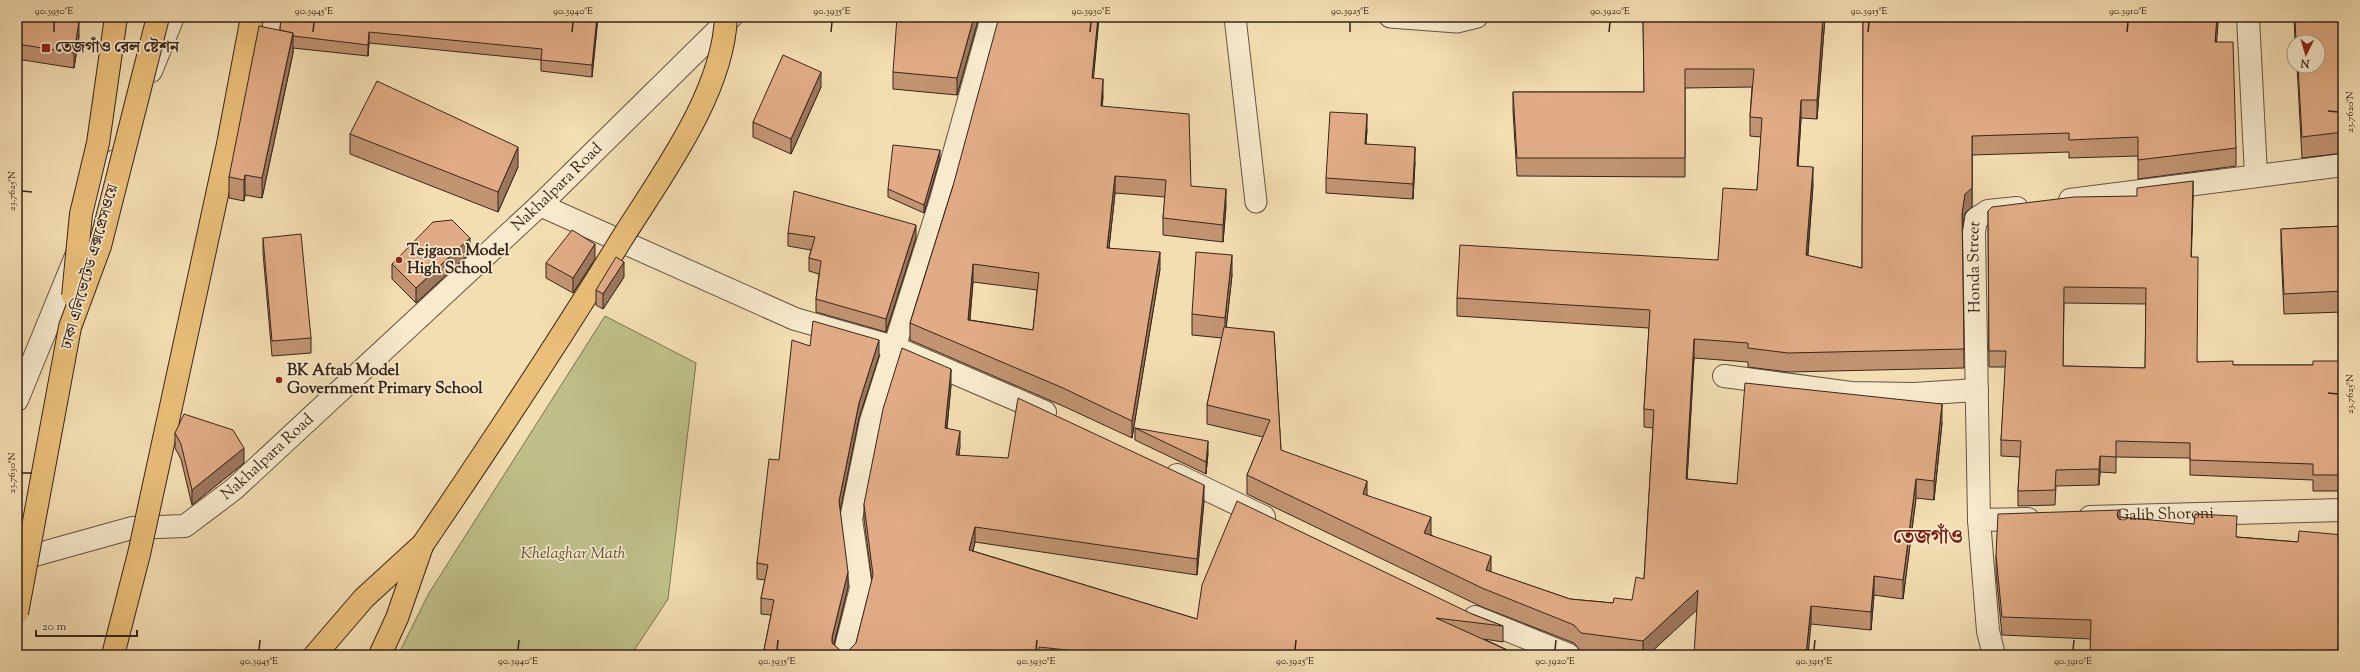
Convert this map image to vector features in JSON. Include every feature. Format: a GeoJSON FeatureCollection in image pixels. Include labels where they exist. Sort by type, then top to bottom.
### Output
{"type":"FeatureCollection","features":[{"type":"Feature","properties":{"kind":"highway"},"geometry":{"type":"LineString","coordinates":[[70,327],[81,214],[98,143],[116,17]]}},
{"type":"Feature","properties":{"kind":"highway","name":"ঢাকা এলিভেটেড এক্সপ্রেসওয়ে"},"geometry":{"type":"LineString","coordinates":[[17,613],[70,327],[100,246],[158,17]]}},
{"type":"Feature","properties":{"kind":"highway"},"geometry":{"type":"LineString","coordinates":[[113,655],[138,554],[228,144],[252,17]]}},
{"type":"Feature","properties":{"kind":"highway"},"geometry":{"type":"LineString","coordinates":[[315,655],[364,598],[423,544],[546,362],[675,153],[711,86],[725,38],[726,17]]}},
{"type":"Feature","properties":{"kind":"highway"},"geometry":{"type":"LineString","coordinates":[[380,655],[397,618],[423,544]]}},
{"type":"Feature","properties":{"kind":"street"},"geometry":{"type":"LineString","coordinates":[[17,400],[173,17]]}},
{"type":"Feature","properties":{"kind":"street","name":"Nakhalpara Road"},"geometry":{"type":"LineString","coordinates":[[17,560],[132,528],[185,526],[234,489],[540,205],[731,17]]}},
{"type":"Feature","properties":{"kind":"street"},"geometry":{"type":"LineString","coordinates":[[844,655],[861,588],[851,519],[871,421],[941,200],[992,17]]}},
{"type":"Feature","properties":{"kind":"street"},"geometry":{"type":"LineString","coordinates":[[2248,17],[2256,175]]}},
{"type":"Feature","properties":{"kind":"street","name":"Honda Street"},"geometry":{"type":"LineString","coordinates":[[1979,520],[1974,232],[1976,219],[1988,211],[2256,175],[2343,165]]}},
{"type":"Feature","properties":{"kind":"street"},"geometry":{"type":"LineString","coordinates":[[540,205],[795,319],[894,347],[1065,421]]}},
{"type":"Feature","properties":{"kind":"street"},"geometry":{"type":"LineString","coordinates":[[1724,376],[1851,393],[1914,394],[1977,390]]}},
{"type":"Feature","properties":{"kind":"street"},"geometry":{"type":"LineString","coordinates":[[1158,466],[1286,527]]}},
{"type":"Feature","properties":{"kind":"street","name":"Galib Shoroni"},"geometry":{"type":"LineString","coordinates":[[1979,520],[2343,510]]}},
{"type":"Feature","properties":{"kind":"street"},"geometry":{"type":"LineString","coordinates":[[1979,520],[1988,631],[1994,655]]}},
{"type":"Feature","properties":{"kind":"street"},"geometry":{"type":"LineString","coordinates":[[1455,608],[1570,655]]}},
{"type":"Feature","properties":{"kind":"lane"},"geometry":{"type":"LineString","coordinates":[[1236,17],[1256,202]]}},
{"type":"Feature","properties":{"kind":"lane"},"geometry":{"type":"LineString","coordinates":[[1390,17],[1457,22],[1477,17]]}},
{"type":"Feature","properties":{"kind":"green space","name":"Khelaghar Math"},"geometry":{"type":"Polygon","coordinates":[[[605,316],[696,363],[668,599],[631,655],[398,655],[429,593],[605,316]]]}},
{"type":"Feature","properties":{"kind":"building"},"geometry":{"type":"Polygon","coordinates":[[[17,17],[50,17],[79,22],[74,53],[17,44],[17,17]]]}},
{"type":"Feature","properties":{"kind":"building"},"geometry":{"type":"Polygon","coordinates":[[[281,17],[597,17],[592,65],[541,60],[542,49],[369,32],[368,45],[293,36],[293,33],[280,30],[281,17]]]}},
{"type":"Feature","properties":{"kind":"building"},"geometry":{"type":"Polygon","coordinates":[[[897,17],[974,17],[957,78],[893,72],[897,17]]]}},
{"type":"Feature","properties":{"kind":"building"},"geometry":{"type":"Polygon","coordinates":[[[999,17],[1098,17],[1092,78],[1103,79],[1101,106],[1189,114],[1191,186],[1226,189],[1223,225],[1163,218],[1166,180],[1115,176],[1107,248],[1160,252],[1132,421],[1063,388],[910,323],[953,186],[999,17]],[[973,264],[968,320],[1033,330],[1039,273],[973,264]]]}},
{"type":"Feature","properties":{"kind":"building"},"geometry":{"type":"Polygon","coordinates":[[[1643,17],[1823,17],[1817,100],[1801,100],[1797,166],[1813,167],[1806,255],[1862,268],[1863,17],[2217,17],[2215,42],[2233,42],[2236,148],[2138,160],[2138,137],[2069,140],[2069,133],[1972,136],[1972,188],[1965,194],[1962,214],[1964,349],[1788,353],[1748,348],[1748,343],[1694,339],[1686,479],[1737,484],[1745,383],[1942,404],[1934,481],[1916,479],[1903,580],[1874,576],[1871,612],[1811,606],[1806,655],[1694,655],[1698,590],[1643,641],[1581,633],[1574,625],[1482,588],[1247,475],[1270,420],[1207,405],[1224,327],[1274,332],[1281,450],[1367,481],[1363,494],[1431,517],[1424,533],[1491,556],[1486,570],[1570,599],[1613,603],[1614,598],[1632,600],[1636,577],[1644,579],[1654,410],[1644,409],[1650,310],[1457,298],[1460,245],[1718,260],[1723,188],[1757,190],[1762,118],[1750,117],[1754,69],[1685,69],[1685,158],[1517,158],[1513,92],[1644,92],[1643,17]]]}},
{"type":"Feature","properties":{"kind":"building"},"geometry":{"type":"Polygon","coordinates":[[[2295,17],[2343,17],[2343,132],[2302,137],[2298,74],[2326,74],[2326,34],[2296,34],[2295,17]]]}},
{"type":"Feature","properties":{"kind":"building"},"geometry":{"type":"Polygon","coordinates":[[[259,26],[293,33],[262,178],[245,175],[244,180],[229,177],[259,26]]]}},
{"type":"Feature","properties":{"kind":"building"},"geometry":{"type":"Polygon","coordinates":[[[783,55],[821,72],[791,139],[753,122],[783,55]]]}},
{"type":"Feature","properties":{"kind":"building"},"geometry":{"type":"Polygon","coordinates":[[[377,81],[518,147],[498,192],[350,134],[377,81]]]}},
{"type":"Feature","properties":{"kind":"building"},"geometry":{"type":"Polygon","coordinates":[[[1330,112],[1367,114],[1365,144],[1415,147],[1413,184],[1326,178],[1330,112]]]}},
{"type":"Feature","properties":{"kind":"building"},"geometry":{"type":"Polygon","coordinates":[[[893,145],[940,150],[924,205],[888,189],[893,145]]]}},
{"type":"Feature","properties":{"kind":"building"},"geometry":{"type":"Polygon","coordinates":[[[2193,181],[2191,257],[2198,257],[2197,362],[2233,361],[2233,365],[2313,365],[2313,361],[2343,361],[2343,475],[2313,475],[2313,464],[2190,460],[2190,443],[2116,441],[2116,457],[2100,456],[2099,469],[2056,470],[2055,490],[2018,491],[2021,441],[2001,440],[2006,351],[1989,351],[1988,211],[1992,207],[2074,197],[2137,196],[2137,188],[2193,181]],[[2064,287],[2063,366],[2145,368],[2146,288],[2064,287]]]}},
{"type":"Feature","properties":{"kind":"building"},"geometry":{"type":"Polygon","coordinates":[[[794,191],[916,225],[886,319],[816,299],[821,261],[809,258],[815,237],[788,233],[794,191]]]}},
{"type":"Feature","properties":{"kind":"building"},"geometry":{"type":"Polygon","coordinates":[[[17,199],[20,200],[17,214],[17,199]]]}},
{"type":"Feature","properties":{"kind":"building"},"geometry":{"type":"Polygon","coordinates":[[[452,220],[470,238],[416,288],[392,264],[433,222],[452,220]]]}},
{"type":"Feature","properties":{"kind":"building"},"geometry":{"type":"Polygon","coordinates":[[[2343,226],[2343,291],[2284,294],[2281,229],[2343,226]]]}},
{"type":"Feature","properties":{"kind":"building"},"geometry":{"type":"Polygon","coordinates":[[[572,230],[595,244],[573,278],[546,263],[572,230]]]}},
{"type":"Feature","properties":{"kind":"building"},"geometry":{"type":"Polygon","coordinates":[[[301,234],[311,338],[272,341],[263,238],[301,234]]]}},
{"type":"Feature","properties":{"kind":"building"},"geometry":{"type":"Polygon","coordinates":[[[1196,252],[1232,255],[1225,318],[1192,314],[1196,252]]]}},
{"type":"Feature","properties":{"kind":"building"},"geometry":{"type":"Polygon","coordinates":[[[616,257],[624,262],[603,294],[596,290],[616,257]]]}},
{"type":"Feature","properties":{"kind":"building"},"geometry":{"type":"Polygon","coordinates":[[[813,321],[879,340],[859,403],[839,501],[848,572],[832,637],[832,643],[841,651],[848,651],[856,643],[873,575],[864,504],[883,409],[902,348],[951,369],[945,428],[960,431],[956,455],[1008,458],[1018,398],[1204,485],[1197,559],[975,527],[969,550],[1197,619],[1202,585],[1237,501],[1472,614],[1503,626],[1436,618],[1518,655],[1114,655],[1039,647],[1038,655],[763,655],[774,600],[761,598],[768,565],[757,563],[769,459],[779,460],[792,340],[810,346],[813,321]]]}},
{"type":"Feature","properties":{"kind":"building"},"geometry":{"type":"Polygon","coordinates":[[[184,414],[233,430],[244,448],[192,490],[181,444],[175,433],[184,414]]]}},
{"type":"Feature","properties":{"kind":"building"},"geometry":{"type":"Polygon","coordinates":[[[1135,428],[1208,441],[1206,462],[1135,428]]]}},
{"type":"Feature","properties":{"kind":"building"},"geometry":{"type":"Polygon","coordinates":[[[2120,510],[2120,517],[2194,524],[2195,514],[2237,516],[2236,537],[2298,542],[2299,531],[2343,535],[2343,592],[2337,655],[2090,655],[2091,620],[2002,617],[1996,555],[1998,514],[2120,510]]]}},
{"type":"Feature","properties":{"kind":"place","name":"তেজগাঁও রেল ষ্টেশন"},"geometry":{"type":"Point","coordinates":[46,48]}},
{"type":"Feature","properties":{"kind":"place","name":"Tejgaon Model High School"},"geometry":{"type":"Point","coordinates":[399,260]}},
{"type":"Feature","properties":{"kind":"place","name":"BK Aftab Model Government Primary School"},"geometry":{"type":"Point","coordinates":[279,380]}},
{"type":"Feature","properties":{"kind":"district","name":"তেজগাঁও"},"geometry":{"type":"Point","coordinates":[1928,538]}}]}
